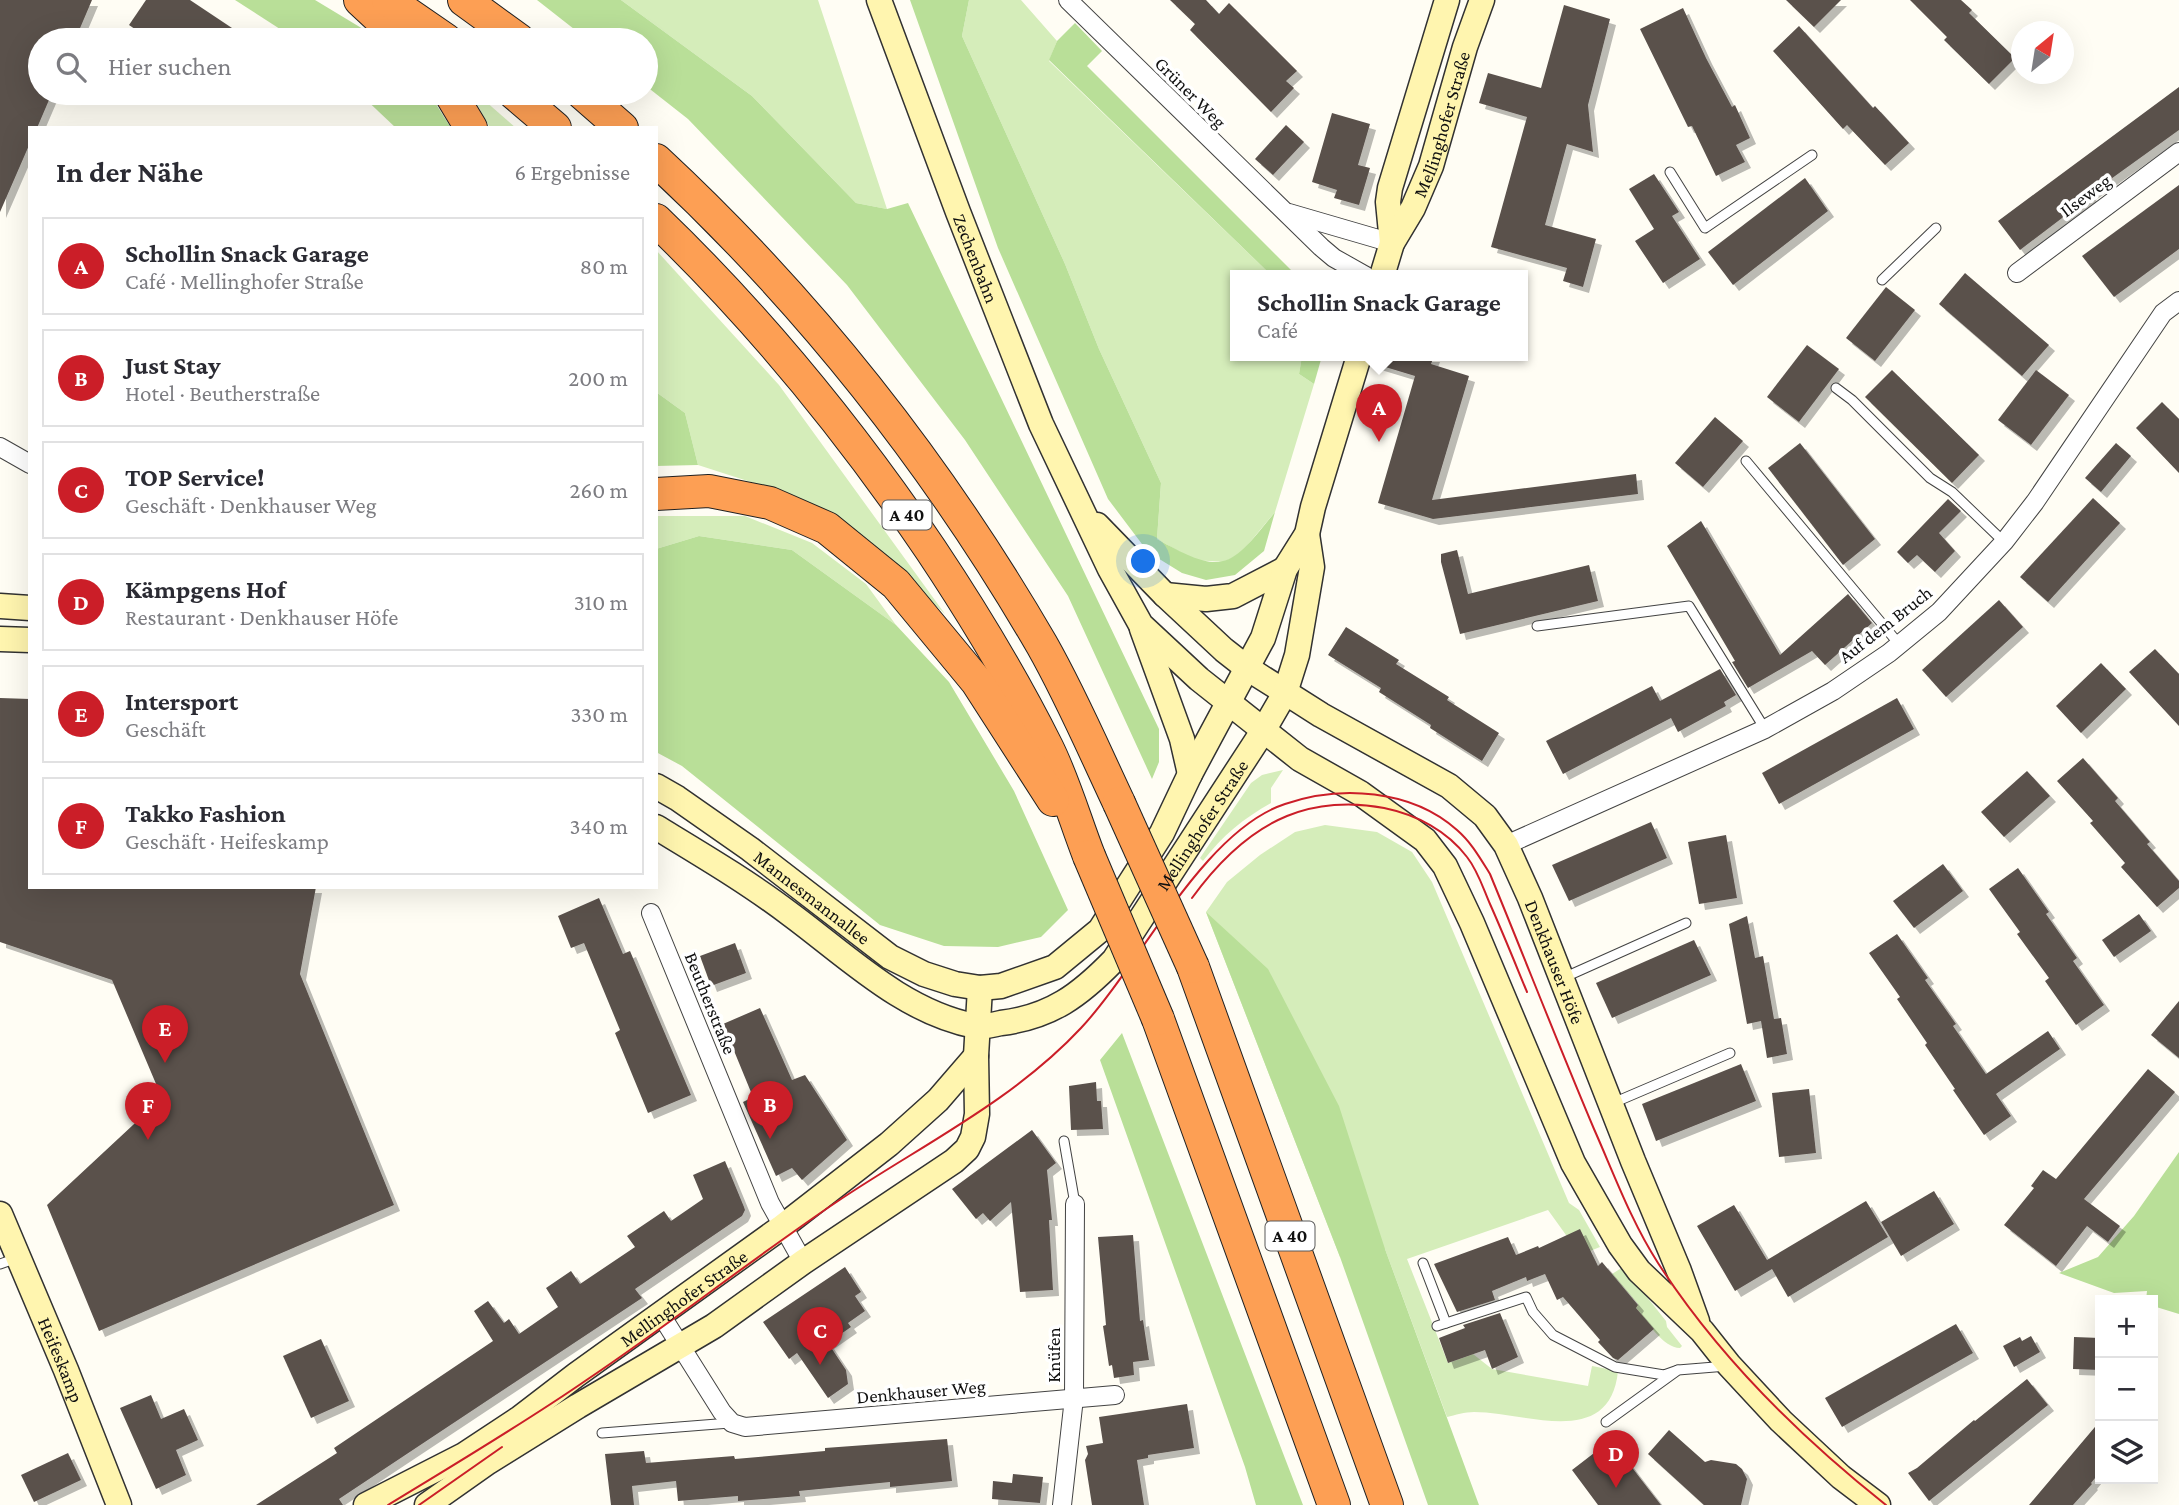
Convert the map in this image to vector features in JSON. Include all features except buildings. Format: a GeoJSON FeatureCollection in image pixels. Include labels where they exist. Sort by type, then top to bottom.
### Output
{"type":"FeatureCollection","features":[{"type":"Feature","properties":{"kind":"highway"},"geometry":{"type":"LineString","coordinates":[[360,0],[390,28]]}},
{"type":"Feature","properties":{"kind":"highway"},"geometry":{"type":"LineString","coordinates":[[388,0],[429,28]]}},
{"type":"Feature","properties":{"kind":"highway"},"geometry":{"type":"LineString","coordinates":[[464,0],[503,28]]}},
{"type":"Feature","properties":{"kind":"highway"},"geometry":{"type":"LineString","coordinates":[[481,0],[508,28]]}},
{"type":"Feature","properties":{"kind":"highway"},"geometry":{"type":"LineString","coordinates":[[457,105],[470,126]]}},
{"type":"Feature","properties":{"kind":"highway"},"geometry":{"type":"LineString","coordinates":[[528,105],[553,126]]}},
{"type":"Feature","properties":{"kind":"highway"},"geometry":{"type":"LineString","coordinates":[[596,105],[620,126]]}},
{"type":"Feature","properties":{"kind":"highway","name":"A 40"},"geometry":{"type":"LineString","coordinates":[[658,162],[695,195],[780,283],[874,395],[960,516],[1042,646],[1119,803],[1192,968],[1387,1505]]}},
{"type":"Feature","properties":{"kind":"highway","name":"A 40"},"geometry":{"type":"LineString","coordinates":[[658,222],[761,328],[835,416],[901,506],[970,608],[1047,748],[1158,1019],[1334,1505]]}},
{"type":"Feature","properties":{"kind":"highway"},"geometry":{"type":"LineString","coordinates":[[658,494],[709,491],[770,503],[827,528],[896,584],[977,682],[1089,856]]}},
{"type":"Feature","properties":{"kind":"main road","name":"Zechenbahn"},"geometry":{"type":"LineString","coordinates":[[880,0],[958,212],[1041,424],[1110,569],[1141,625],[1199,679],[1263,731]]}},
{"type":"Feature","properties":{"kind":"main road","name":"Mellinghofer Straße"},"geometry":{"type":"LineString","coordinates":[[1392,243],[1388,202],[1390,188],[1447,0]]}},
{"type":"Feature","properties":{"kind":"main road","name":"Mellinghofer Straße"},"geometry":{"type":"LineString","coordinates":[[1384,270],[1392,243],[1413,208],[1431,166],[1465,47],[1482,0]]}},
{"type":"Feature","properties":{"kind":"main road","name":"Mellinghofer Straße"},"geometry":{"type":"LineString","coordinates":[[427,1505],[488,1462],[714,1326],[803,1262],[954,1161],[967,1149],[973,1138],[977,1114],[976,1056],[980,988],[1001,986],[1055,967],[1086,943],[1100,930],[1162,833],[1265,631],[1285,569],[1307,534],[1357,361]]}},
{"type":"Feature","properties":{"kind":"main road","name":"Zechenbahn"},"geometry":{"type":"LineString","coordinates":[[1084,512],[1165,595],[1224,650],[1284,693]]}},
{"type":"Feature","properties":{"kind":"main road","name":"Mellinghofer Straße"},"geometry":{"type":"LineString","coordinates":[[978,1027],[1025,1020],[1066,1003],[1090,985],[1114,960],[1263,731],[1284,693],[1297,655],[1312,567],[1307,534]]}},
{"type":"Feature","properties":{"kind":"main road"},"geometry":{"type":"LineString","coordinates":[[1165,595],[1206,599],[1233,596],[1285,569]]}},
{"type":"Feature","properties":{"kind":"main road"},"geometry":{"type":"LineString","coordinates":[[0,606],[28,608]]}},
{"type":"Feature","properties":{"kind":"main road"},"geometry":{"type":"LineString","coordinates":[[1141,625],[1182,739],[1190,774]]}},
{"type":"Feature","properties":{"kind":"main road"},"geometry":{"type":"LineString","coordinates":[[0,639],[28,640]]}},
{"type":"Feature","properties":{"kind":"main road","name":"Denkhauser Höfe"},"geometry":{"type":"LineString","coordinates":[[1284,693],[1449,786],[1485,816],[1506,845],[1562,978],[1702,1331]]}},
{"type":"Feature","properties":{"kind":"main road","name":"Denkhauser Höfe"},"geometry":{"type":"LineString","coordinates":[[1263,731],[1300,760],[1360,793],[1425,840],[1445,866],[1472,923],[1573,1163],[1620,1245],[1639,1271],[1702,1331],[1781,1421],[1842,1477],[1878,1505]]}},
{"type":"Feature","properties":{"kind":"main road","name":"Mannesmannallee"},"geometry":{"type":"LineString","coordinates":[[658,787],[750,849],[890,957],[924,974],[955,984],[980,988]]}},
{"type":"Feature","properties":{"kind":"main road","name":"Mannesmannallee"},"geometry":{"type":"LineString","coordinates":[[658,828],[788,912],[875,979],[926,1010],[978,1027]]}},
{"type":"Feature","properties":{"kind":"main road","name":"Mellinghofer Straße"},"geometry":{"type":"LineString","coordinates":[[369,1504],[464,1455],[520,1418],[782,1227],[889,1144],[937,1100],[976,1056]]}},
{"type":"Feature","properties":{"kind":"main road"},"geometry":{"type":"LineString","coordinates":[[937,1100],[977,1114]]}},
{"type":"Feature","properties":{"kind":"main road","name":"Heifeskamp"},"geometry":{"type":"LineString","coordinates":[[0,1214],[9,1261],[66,1370],[119,1505]]}},
{"type":"Feature","properties":{"kind":"street","name":"Grüner Weg"},"geometry":{"type":"LineString","coordinates":[[1068,0],[1334,258],[1355,270]]}},
{"type":"Feature","properties":{"kind":"street","name":"Ilseweg"},"geometry":{"type":"LineString","coordinates":[[2017,273],[2179,152]]}},
{"type":"Feature","properties":{"kind":"street","name":"Grüner Weg"},"geometry":{"type":"LineString","coordinates":[[1286,212],[1392,243]]}},
{"type":"Feature","properties":{"kind":"street","name":"Auf dem Bruch"},"geometry":{"type":"LineString","coordinates":[[1506,845],[1765,729],[1833,691],[1939,612],[2004,542],[2035,502],[2163,313],[2179,301]]}},
{"type":"Feature","properties":{"kind":"street"},"geometry":{"type":"LineString","coordinates":[[0,447],[28,463]]}},
{"type":"Feature","properties":{"kind":"street","name":"Beutherstraße"},"geometry":{"type":"LineString","coordinates":[[651,913],[782,1227],[803,1262]]}},
{"type":"Feature","properties":{"kind":"street","name":"Knüfen"},"geometry":{"type":"LineString","coordinates":[[1062,1505],[1074,1398],[1075,1204]]}},
{"type":"Feature","properties":{"kind":"street"},"geometry":{"type":"LineString","coordinates":[[661,1315],[722,1412],[732,1423]]}},
{"type":"Feature","properties":{"kind":"street","name":"Denkhauser Weg"},"geometry":{"type":"LineString","coordinates":[[732,1423],[745,1427],[1115,1395]]}},
{"type":"Feature","properties":{"kind":"lane"},"geometry":{"type":"LineString","coordinates":[[1670,172],[1705,228],[1812,155]]}},
{"type":"Feature","properties":{"kind":"lane"},"geometry":{"type":"LineString","coordinates":[[1882,280],[1937,228]]}},
{"type":"Feature","properties":{"kind":"lane"},"geometry":{"type":"LineString","coordinates":[[1836,388],[1852,400],[1930,478],[1952,492],[2004,542]]}},
{"type":"Feature","properties":{"kind":"lane"},"geometry":{"type":"LineString","coordinates":[[1746,461],[1899,644]]}},
{"type":"Feature","properties":{"kind":"lane"},"geometry":{"type":"LineString","coordinates":[[1537,626],[1689,606],[1765,729]]}},
{"type":"Feature","properties":{"kind":"lane"},"geometry":{"type":"LineString","coordinates":[[1562,978],[1686,923]]}},
{"type":"Feature","properties":{"kind":"lane"},"geometry":{"type":"LineString","coordinates":[[1611,1104],[1730,1053]]}},
{"type":"Feature","properties":{"kind":"lane"},"geometry":{"type":"LineString","coordinates":[[1064,1141],[1075,1204]]}},
{"type":"Feature","properties":{"kind":"lane"},"geometry":{"type":"LineString","coordinates":[[1423,1263],[1442,1325],[1526,1297],[1533,1312],[1556,1337],[1615,1367],[1664,1375],[1678,1370],[1730,1365]]}},
{"type":"Feature","properties":{"kind":"lane"},"geometry":{"type":"LineString","coordinates":[[1605,1422],[1678,1370]]}},
{"type":"Feature","properties":{"kind":"lane","name":"Denkhauser Weg"},"geometry":{"type":"LineString","coordinates":[[602,1433],[732,1423]]}},
{"type":"Feature","properties":{"kind":"green space"},"geometry":{"type":"Polygon","coordinates":[[[235,0],[315,0],[361,28],[278,28],[235,0]]]}},
{"type":"Feature","properties":{"kind":"green space"},"geometry":{"type":"Polygon","coordinates":[[[537,0],[621,0],[752,96],[856,203],[887,209],[908,203],[1159,729],[1159,762],[1152,779],[1068,596],[965,440],[847,285],[688,119],[658,95],[658,28],[573,28],[537,0]]]}},
{"type":"Feature","properties":{"kind":"green space"},"geometry":{"type":"Polygon","coordinates":[[[621,0],[818,0],[887,209],[856,203],[752,96],[621,0]]]}},
{"type":"Feature","properties":{"kind":"green space"},"geometry":{"type":"Polygon","coordinates":[[[910,0],[969,0],[962,36],[1065,264],[1099,349],[1161,483],[1157,539],[1197,559],[1224,561],[1247,545],[1275,512],[1264,551],[1235,575],[1206,580],[1182,573],[1148,552],[1108,499],[998,248],[910,0]]]}},
{"type":"Feature","properties":{"kind":"green space"},"geometry":{"type":"Polygon","coordinates":[[[969,0],[1021,0],[1057,41],[1049,61],[1266,270],[1230,270],[1230,361],[1301,361],[1299,374],[1314,384],[1275,512],[1241,553],[1224,562],[1194,560],[1157,539],[1161,483],[1099,349],[1065,264],[962,36],[969,0]]]}},
{"type":"Feature","properties":{"kind":"green space"},"geometry":{"type":"Polygon","coordinates":[[[1075,23],[1102,51],[1087,66],[1291,270],[1266,270],[1049,60],[1057,41],[1075,23]]]}},
{"type":"Feature","properties":{"kind":"green space"},"geometry":{"type":"Polygon","coordinates":[[[372,105],[437,105],[450,126],[394,126],[372,105]]]}},
{"type":"Feature","properties":{"kind":"green space"},"geometry":{"type":"Polygon","coordinates":[[[478,105],[490,105],[514,126],[489,126],[478,105]]]}},
{"type":"Feature","properties":{"kind":"green space"},"geometry":{"type":"Polygon","coordinates":[[[658,252],[779,385],[945,614],[844,522],[760,485],[698,465],[685,413],[658,393],[658,252]]]}},
{"type":"Feature","properties":{"kind":"green space"},"geometry":{"type":"Polygon","coordinates":[[[1301,361],[1321,361],[1314,384],[1299,374],[1301,361]]]}},
{"type":"Feature","properties":{"kind":"green space"},"geometry":{"type":"Polygon","coordinates":[[[658,393],[685,413],[698,465],[658,466],[658,393]]]}},
{"type":"Feature","properties":{"kind":"green space"},"geometry":{"type":"Polygon","coordinates":[[[658,516],[745,516],[812,543],[866,584],[896,625],[792,550],[699,536],[658,548],[658,516]]]}},
{"type":"Feature","properties":{"kind":"green space"},"geometry":{"type":"Polygon","coordinates":[[[699,536],[792,550],[896,625],[949,682],[1014,791],[1068,910],[1041,937],[998,947],[944,946],[880,925],[682,766],[658,753],[658,548],[699,536]]]}},
{"type":"Feature","properties":{"kind":"green space"},"geometry":{"type":"Polygon","coordinates":[[[1283,770],[1271,788],[1271,803],[1234,828],[1203,861],[1200,858],[1251,783],[1262,775],[1283,770]]]}},
{"type":"Feature","properties":{"kind":"green space"},"geometry":{"type":"Polygon","coordinates":[[[1325,825],[1377,832],[1412,852],[1432,882],[1569,1203],[1579,1210],[1600,1247],[1590,1251],[1566,1235],[1548,1210],[1407,1259],[1448,1363],[1473,1354],[1492,1369],[1588,1386],[1592,1366],[1618,1371],[1612,1395],[1599,1411],[1583,1419],[1540,1420],[1474,1412],[1447,1417],[1385,1249],[1340,1257],[1206,912],[1227,882],[1260,855],[1295,832],[1325,825]]]}},
{"type":"Feature","properties":{"kind":"green space"},"geometry":{"type":"Polygon","coordinates":[[[1206,912],[1268,969],[1339,1106],[1385,1249],[1479,1505],[1428,1505],[1340,1257],[1206,912]]]}},
{"type":"Feature","properties":{"kind":"green space"},"geometry":{"type":"Polygon","coordinates":[[[1122,1033],[1303,1505],[1256,1505],[1245,1467],[1100,1060],[1122,1033]]]}},
{"type":"Feature","properties":{"kind":"green space"},"geometry":{"type":"Polygon","coordinates":[[[2179,1152],[2179,1314],[2158,1308],[2158,1295],[2147,1295],[2147,1291],[2114,1293],[2059,1273],[2098,1257],[2134,1216],[2179,1152]]]}},
{"type":"Feature","properties":{"kind":"green space"},"geometry":{"type":"Polygon","coordinates":[[[1623,1267],[1666,1321],[1667,1327],[1682,1346],[1680,1348],[1667,1343],[1655,1332],[1636,1308],[1638,1304],[1612,1274],[1623,1267]]]}},
{"type":"Feature","properties":{"kind":"tram line"},"geometry":{"type":"LineString","coordinates":[[388,1505],[563,1396],[806,1223],[965,1121],[1026,1078],[1081,1028],[1200,870],[1227,842],[1255,819],[1285,804],[1306,798],[1351,793],[1374,794],[1418,806],[1439,816],[1471,845],[1490,874],[1616,1180],[1639,1231],[1658,1263],[1707,1330],[1762,1393],[1791,1423],[1886,1505]]}},
{"type":"Feature","properties":{"kind":"tram line"},"geometry":{"type":"LineString","coordinates":[[1192,898],[1211,874],[1246,840],[1287,816],[1334,805],[1384,808],[1431,825],[1450,839],[1467,857],[1480,880],[1527,992]]}},
{"type":"Feature","properties":{"kind":"tram line"},"geometry":{"type":"LineString","coordinates":[[419,1505],[502,1447]]}},
{"type":"Feature","properties":{"kind":"place","name":"Schollin Snack Garage"},"geometry":{"type":"Point","coordinates":[1379,442]}},
{"type":"Feature","properties":{"kind":"place","name":"Intersport"},"geometry":{"type":"Point","coordinates":[165,1063]}},
{"type":"Feature","properties":{"kind":"place","name":"Just Stay"},"geometry":{"type":"Point","coordinates":[770,1139]}},
{"type":"Feature","properties":{"kind":"place","name":"Takko Fashion"},"geometry":{"type":"Point","coordinates":[148,1140]}},
{"type":"Feature","properties":{"kind":"place","name":"TOP Service!"},"geometry":{"type":"Point","coordinates":[820,1365]}},
{"type":"Feature","properties":{"kind":"place","name":"Kämpgens Hof"},"geometry":{"type":"Point","coordinates":[1616,1488]}}]}
